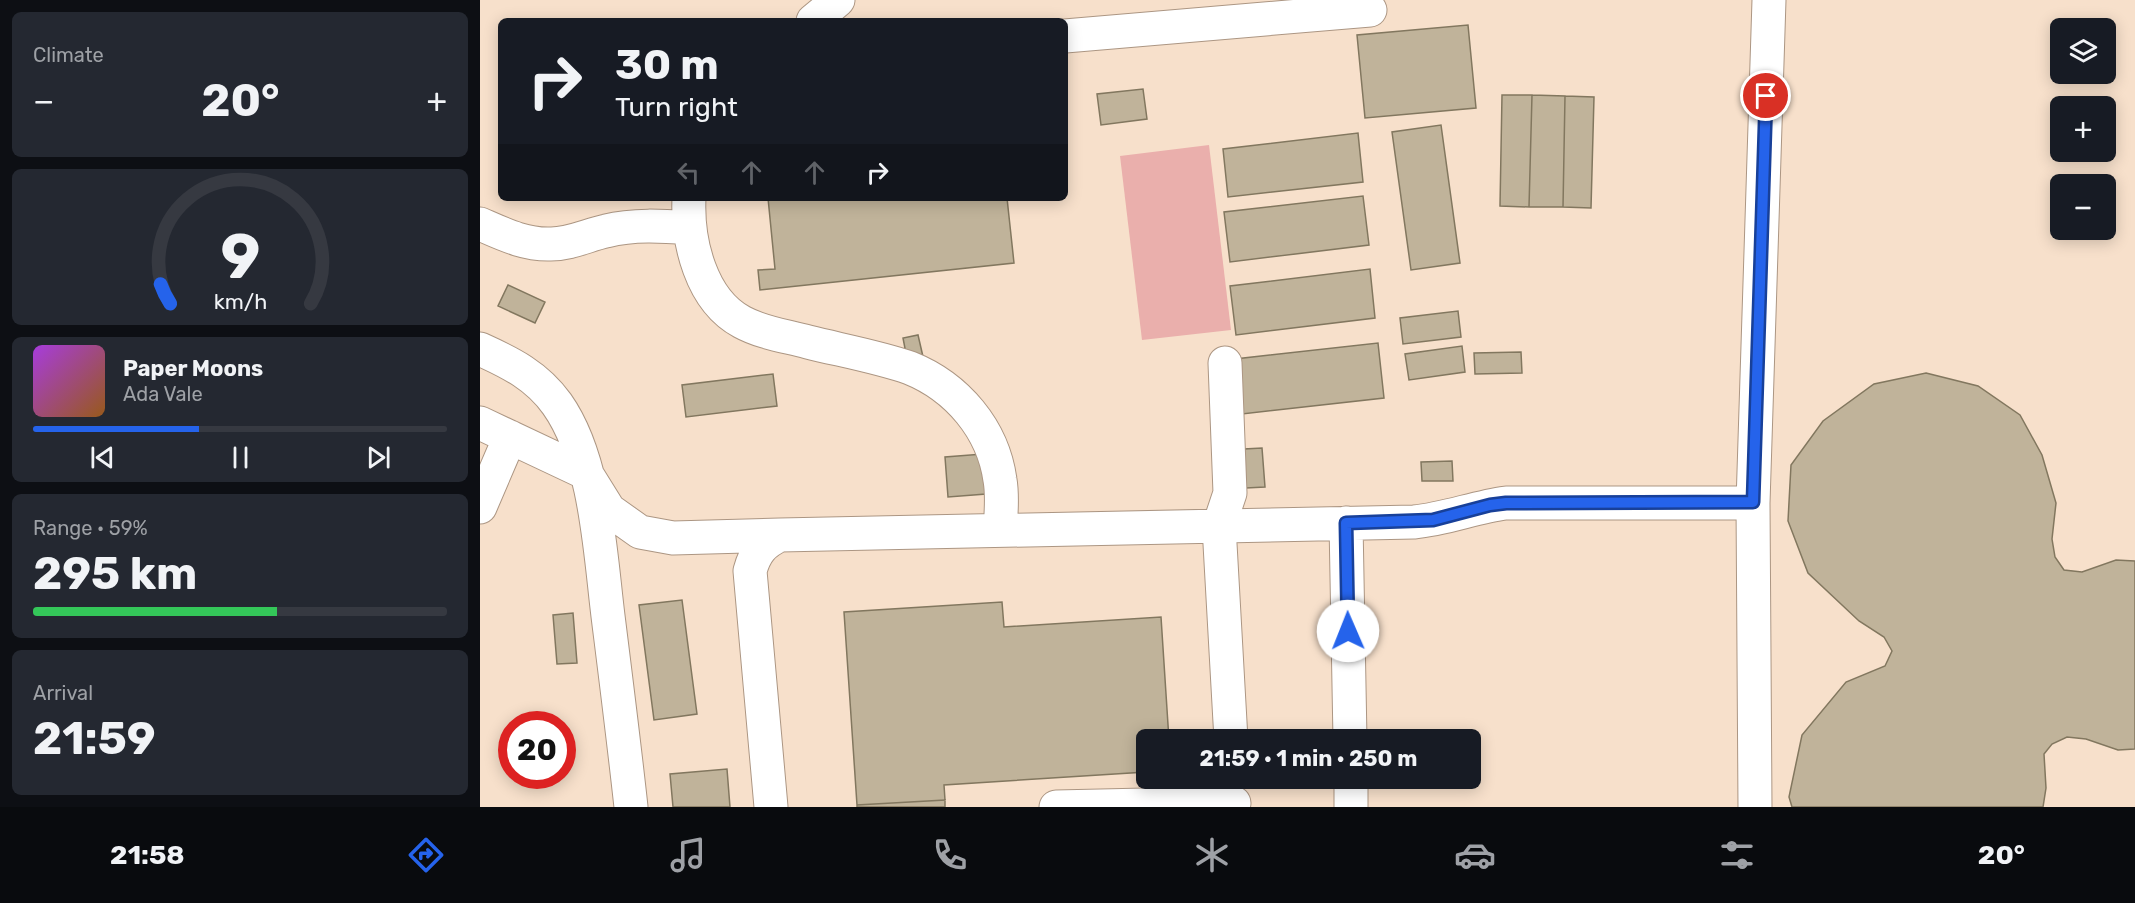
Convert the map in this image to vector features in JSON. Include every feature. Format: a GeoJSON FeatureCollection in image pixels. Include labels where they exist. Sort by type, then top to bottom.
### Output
{"type":"FeatureCollection","features":[{"type":"Feature","properties":{"kind":"street"},"geometry":{"type":"LineString","coordinates":[[817,18],[838,0]]}},
{"type":"Feature","properties":{"kind":"street"},"geometry":{"type":"LineString","coordinates":[[1755,807],[1753,502],[1769,0]]}},
{"type":"Feature","properties":{"kind":"street"},"geometry":{"type":"LineString","coordinates":[[1068,36],[1370,10]]}},
{"type":"Feature","properties":{"kind":"street"},"geometry":{"type":"LineString","coordinates":[[480,224],[509,237],[531,243],[553,244],[690,213],[700,270],[718,303],[741,322],[755,328],[907,367],[925,375],[956,396],[980,425],[996,460],[1002,498],[1000,530]]}},
{"type":"Feature","properties":{"kind":"street"},"geometry":{"type":"LineString","coordinates":[[480,349],[509,362],[528,374],[545,389],[559,406],[569,426],[586,473],[599,540],[631,807]]}},
{"type":"Feature","properties":{"kind":"street"},"geometry":{"type":"LineString","coordinates":[[1225,363],[1230,493],[1220,525],[1230,729]]}},
{"type":"Feature","properties":{"kind":"street"},"geometry":{"type":"LineString","coordinates":[[480,423],[586,473],[609,510],[640,532],[673,538],[1346,523],[1433,520],[1506,503],[1753,502]]}},
{"type":"Feature","properties":{"kind":"street"},"geometry":{"type":"LineString","coordinates":[[480,507],[510,437]]}},
{"type":"Feature","properties":{"kind":"street"},"geometry":{"type":"LineString","coordinates":[[1346,523],[1350,729]]}},
{"type":"Feature","properties":{"kind":"street"},"geometry":{"type":"LineString","coordinates":[[771,807],[750,571],[753,558],[760,548],[780,535]]}},
{"type":"Feature","properties":{"kind":"street"},"geometry":{"type":"LineString","coordinates":[[1351,789],[1351,807]]}},
{"type":"Feature","properties":{"kind":"street"},"geometry":{"type":"LineString","coordinates":[[1056,807],[1234,796]]}},
{"type":"Feature","properties":{"kind":"shaded area"},"geometry":{"type":"Polygon","coordinates":[[[1209,145],[1231,330],[1142,340],[1120,156],[1209,145]]]}},
{"type":"Feature","properties":{"kind":"building"},"geometry":{"type":"Polygon","coordinates":[[[1468,25],[1476,108],[1365,118],[1357,35],[1468,25]]]}},
{"type":"Feature","properties":{"kind":"building"},"geometry":{"type":"Polygon","coordinates":[[[1143,89],[1147,119],[1101,125],[1097,94],[1143,89]]]}},
{"type":"Feature","properties":{"kind":"building"},"geometry":{"type":"Polygon","coordinates":[[[1502,95],[1532,95],[1529,207],[1500,206],[1502,95]]]}},
{"type":"Feature","properties":{"kind":"building"},"geometry":{"type":"Polygon","coordinates":[[[1532,95],[1565,96],[1563,207],[1529,207],[1532,95]]]}},
{"type":"Feature","properties":{"kind":"building"},"geometry":{"type":"Polygon","coordinates":[[[1565,96],[1594,97],[1591,208],[1563,207],[1565,96]]]}},
{"type":"Feature","properties":{"kind":"building"},"geometry":{"type":"Polygon","coordinates":[[[1441,125],[1460,263],[1411,270],[1392,132],[1441,125]]]}},
{"type":"Feature","properties":{"kind":"building"},"geometry":{"type":"Polygon","coordinates":[[[1358,133],[1363,182],[1228,197],[1223,149],[1358,133]]]}},
{"type":"Feature","properties":{"kind":"building"},"geometry":{"type":"Polygon","coordinates":[[[1363,196],[1369,245],[1230,262],[1224,212],[1363,196]]]}},
{"type":"Feature","properties":{"kind":"building"},"geometry":{"type":"Polygon","coordinates":[[[768,201],[1007,201],[1014,263],[760,290],[758,270],[775,269],[768,201]]]}},
{"type":"Feature","properties":{"kind":"building"},"geometry":{"type":"Polygon","coordinates":[[[1370,269],[1375,318],[1236,335],[1230,286],[1370,269]]]}},
{"type":"Feature","properties":{"kind":"building"},"geometry":{"type":"Polygon","coordinates":[[[508,285],[545,302],[535,323],[498,306],[508,285]]]}},
{"type":"Feature","properties":{"kind":"building"},"geometry":{"type":"Polygon","coordinates":[[[1458,311],[1461,337],[1403,344],[1400,318],[1458,311]]]}},
{"type":"Feature","properties":{"kind":"building"},"geometry":{"type":"Polygon","coordinates":[[[918,335],[924,361],[908,364],[903,338],[918,335]]]}},
{"type":"Feature","properties":{"kind":"building"},"geometry":{"type":"Polygon","coordinates":[[[1378,343],[1384,398],[1242,414],[1235,359],[1378,343]]]}},
{"type":"Feature","properties":{"kind":"building"},"geometry":{"type":"Polygon","coordinates":[[[1462,346],[1465,372],[1409,380],[1405,354],[1462,346]]]}},
{"type":"Feature","properties":{"kind":"building"},"geometry":{"type":"Polygon","coordinates":[[[1521,352],[1522,373],[1475,374],[1474,353],[1521,352]]]}},
{"type":"Feature","properties":{"kind":"building"},"geometry":{"type":"Polygon","coordinates":[[[1926,373],[1978,386],[2020,415],[2042,455],[2056,503],[2052,539],[2055,557],[2064,570],[2082,572],[2116,560],[2135,561],[2135,749],[2118,750],[2086,739],[2067,737],[2052,744],[2044,754],[2046,788],[2043,807],[1792,807],[1789,797],[1802,735],[1846,682],[1885,666],[1892,651],[1884,637],[1859,621],[1808,573],[1788,521],[1791,465],[1823,421],[1874,384],[1926,373]]]}},
{"type":"Feature","properties":{"kind":"building"},"geometry":{"type":"Polygon","coordinates":[[[773,374],[777,406],[686,417],[682,385],[773,374]]]}},
{"type":"Feature","properties":{"kind":"building"},"geometry":{"type":"Polygon","coordinates":[[[1262,448],[1265,487],[1246,488],[1244,449],[1262,448]]]}},
{"type":"Feature","properties":{"kind":"building"},"geometry":{"type":"Polygon","coordinates":[[[983,454],[986,494],[948,497],[945,457],[983,454]]]}},
{"type":"Feature","properties":{"kind":"building"},"geometry":{"type":"Polygon","coordinates":[[[1452,461],[1453,481],[1422,481],[1421,462],[1452,461]]]}},
{"type":"Feature","properties":{"kind":"building"},"geometry":{"type":"Polygon","coordinates":[[[682,600],[697,714],[654,720],[639,605],[682,600]]]}},
{"type":"Feature","properties":{"kind":"building"},"geometry":{"type":"Polygon","coordinates":[[[1002,602],[1004,627],[1161,617],[1168,729],[1136,729],[1136,773],[944,785],[945,800],[857,805],[844,612],[1002,602]]]}},
{"type":"Feature","properties":{"kind":"building"},"geometry":{"type":"Polygon","coordinates":[[[573,613],[577,663],[557,664],[553,615],[573,613]]]}},
{"type":"Feature","properties":{"kind":"building"},"geometry":{"type":"Polygon","coordinates":[[[727,769],[730,807],[673,807],[670,774],[727,769]]]}},
{"type":"Feature","properties":{"kind":"building"},"geometry":{"type":"Polygon","coordinates":[[[945,800],[945,807],[857,807],[857,805],[945,800]]]}},
{"type":"Feature","properties":{"kind":"route"},"geometry":{"type":"LineString","coordinates":[[1348,631],[1346,523],[1433,520],[1506,503],[1753,502],[1766,96]]}}]}
